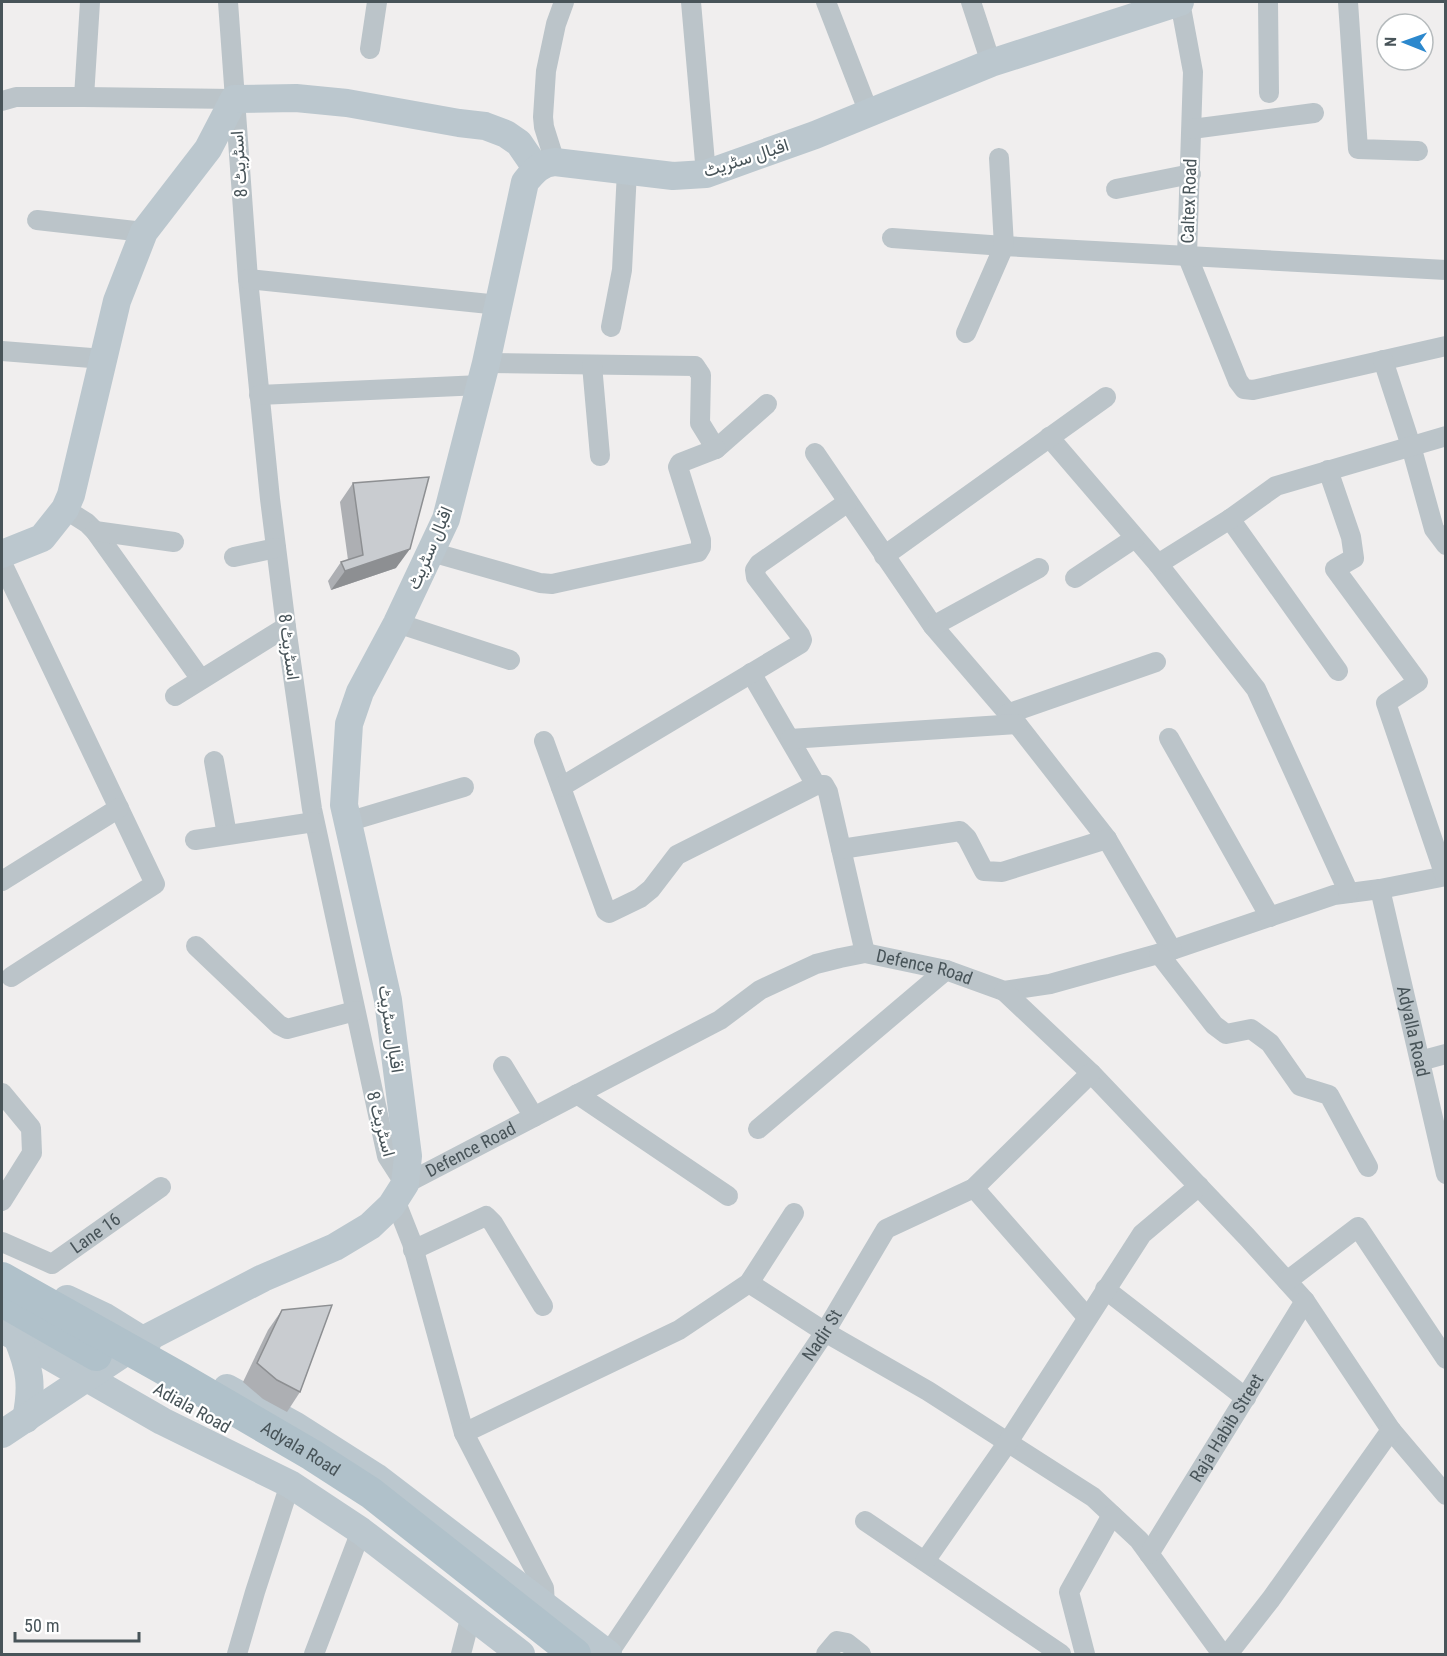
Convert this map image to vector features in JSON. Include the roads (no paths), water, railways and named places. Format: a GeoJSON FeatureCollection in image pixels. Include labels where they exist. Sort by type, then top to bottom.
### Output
{"type":"FeatureCollection","features":[{"type":"Feature","properties":{"kind":"main road","name":"Adyala Road"},"geometry":{"type":"LineString","coordinates":[[2,1278],[180,1378],[312,1455],[371,1493],[576,1654]]}},
{"type":"Feature","properties":{"kind":"main road","name":"Adiala Road"},"geometry":{"type":"LineString","coordinates":[[2,1301],[294,1465],[391,1529],[473,1591],[549,1654]]}},
{"type":"Feature","properties":{"kind":"street"},"geometry":{"type":"LineString","coordinates":[[84,97],[90,2]]}},
{"type":"Feature","properties":{"kind":"street","name":"اسٹریٹ 8"},"geometry":{"type":"LineString","coordinates":[[228,2],[248,279],[259,395],[286,627],[314,822],[387,1156],[400,1192],[464,1433],[544,1588],[545,1605]]}},
{"type":"Feature","properties":{"kind":"street"},"geometry":{"type":"LineString","coordinates":[[370,49],[377,2]]}},
{"type":"Feature","properties":{"kind":"street"},"geometry":{"type":"LineString","coordinates":[[546,165],[543,127],[546,71],[555,24],[564,2]]}},
{"type":"Feature","properties":{"kind":"street"},"geometry":{"type":"LineString","coordinates":[[691,2],[706,174]]}},
{"type":"Feature","properties":{"kind":"street"},"geometry":{"type":"LineString","coordinates":[[826,2],[869,113]]}},
{"type":"Feature","properties":{"kind":"street"},"geometry":{"type":"LineString","coordinates":[[971,2],[991,63]]}},
{"type":"Feature","properties":{"kind":"street","name":"اقبال سٹریٹ"},"geometry":{"type":"LineString","coordinates":[[400,1192],[408,1156],[388,1000],[344,806],[349,724],[360,692],[397,623],[446,519],[484,374],[525,182],[546,165],[673,176],[706,174],[869,113],[991,63],[1180,2]]}},
{"type":"Feature","properties":{"kind":"street","name":"Caltex Road"},"geometry":{"type":"LineString","coordinates":[[1180,2],[1193,72],[1187,255],[1238,381],[1244,389],[1253,390],[1383,360]]}},
{"type":"Feature","properties":{"kind":"street"},"geometry":{"type":"LineString","coordinates":[[1268,2],[1269,93]]}},
{"type":"Feature","properties":{"kind":"street"},"geometry":{"type":"LineString","coordinates":[[1348,2],[1358,149],[1418,151]]}},
{"type":"Feature","properties":{"kind":"street"},"geometry":{"type":"LineString","coordinates":[[2,101],[16,97],[296,98],[347,103],[485,126],[506,134],[546,165]]}},
{"type":"Feature","properties":{"kind":"street"},"geometry":{"type":"LineString","coordinates":[[2,554],[42,538],[65,509],[71,495],[117,301],[144,232],[208,149],[234,99]]}},
{"type":"Feature","properties":{"kind":"street"},"geometry":{"type":"LineString","coordinates":[[1192,129],[1314,113]]}},
{"type":"Feature","properties":{"kind":"street"},"geometry":{"type":"LineString","coordinates":[[966,333],[1004,246],[999,158]]}},
{"type":"Feature","properties":{"kind":"street"},"geometry":{"type":"LineString","coordinates":[[611,327],[622,270],[627,171]]}},
{"type":"Feature","properties":{"kind":"street"},"geometry":{"type":"LineString","coordinates":[[1116,189],[1191,174]]}},
{"type":"Feature","properties":{"kind":"street"},"geometry":{"type":"LineString","coordinates":[[37,220],[144,232]]}},
{"type":"Feature","properties":{"kind":"street"},"geometry":{"type":"LineString","coordinates":[[892,238],[1446,270]]}},
{"type":"Feature","properties":{"kind":"street"},"geometry":{"type":"LineString","coordinates":[[248,279],[499,305]]}},
{"type":"Feature","properties":{"kind":"street"},"geometry":{"type":"LineString","coordinates":[[1446,346],[1383,360],[1446,545]]}},
{"type":"Feature","properties":{"kind":"street"},"geometry":{"type":"LineString","coordinates":[[2,351],[104,359]]}},
{"type":"Feature","properties":{"kind":"street"},"geometry":{"type":"LineString","coordinates":[[259,395],[592,365],[695,366],[701,375],[700,423],[716,449]]}},
{"type":"Feature","properties":{"kind":"street"},"geometry":{"type":"LineString","coordinates":[[592,365],[600,456]]}},
{"type":"Feature","properties":{"kind":"street"},"geometry":{"type":"LineString","coordinates":[[884,556],[1106,397]]}},
{"type":"Feature","properties":{"kind":"street"},"geometry":{"type":"LineString","coordinates":[[431,552],[540,583],[552,584],[698,552],[701,540],[678,467],[680,463],[716,449],[726,442],[768,404]]}},
{"type":"Feature","properties":{"kind":"street"},"geometry":{"type":"LineString","coordinates":[[1158,564],[1230,519],[1276,486],[1446,436]]}},
{"type":"Feature","properties":{"kind":"street"},"geometry":{"type":"LineString","coordinates":[[1049,437],[1158,564],[1256,689],[1349,893]]}},
{"type":"Feature","properties":{"kind":"street"},"geometry":{"type":"LineString","coordinates":[[815,453],[933,627],[1012,719],[1107,839],[1165,952],[1214,1025],[1226,1034],[1251,1029],[1270,1043],[1300,1086],[1329,1095],[1368,1167]]}},
{"type":"Feature","properties":{"kind":"street"},"geometry":{"type":"LineString","coordinates":[[1328,470],[1351,537],[1354,558],[1335,569],[1418,682],[1386,703],[1445,876]]}},
{"type":"Feature","properties":{"kind":"street"},"geometry":{"type":"LineString","coordinates":[[561,787],[800,644],[802,640],[756,577],[756,570],[759,564],[848,502]]}},
{"type":"Feature","properties":{"kind":"street"},"geometry":{"type":"LineString","coordinates":[[65,509],[95,531],[200,678]]}},
{"type":"Feature","properties":{"kind":"street"},"geometry":{"type":"LineString","coordinates":[[1230,519],[1338,671]]}},
{"type":"Feature","properties":{"kind":"street"},"geometry":{"type":"LineString","coordinates":[[95,531],[174,542]]}},
{"type":"Feature","properties":{"kind":"street"},"geometry":{"type":"LineString","coordinates":[[1075,578],[1136,538]]}},
{"type":"Feature","properties":{"kind":"street"},"geometry":{"type":"LineString","coordinates":[[234,557],[276,548]]}},
{"type":"Feature","properties":{"kind":"street"},"geometry":{"type":"LineString","coordinates":[[2,563],[155,884],[11,977]]}},
{"type":"Feature","properties":{"kind":"street"},"geometry":{"type":"LineString","coordinates":[[933,627],[1039,568]]}},
{"type":"Feature","properties":{"kind":"street"},"geometry":{"type":"LineString","coordinates":[[397,623],[510,660]]}},
{"type":"Feature","properties":{"kind":"street"},"geometry":{"type":"LineString","coordinates":[[175,696],[200,678],[286,627]]}},
{"type":"Feature","properties":{"kind":"street"},"geometry":{"type":"LineString","coordinates":[[790,739],[1012,719],[1156,662]]}},
{"type":"Feature","properties":{"kind":"street"},"geometry":{"type":"LineString","coordinates":[[751,673],[816,785]]}},
{"type":"Feature","properties":{"kind":"street"},"geometry":{"type":"LineString","coordinates":[[1169,738],[1270,917]]}},
{"type":"Feature","properties":{"kind":"street"},"geometry":{"type":"LineString","coordinates":[[544,741],[606,911],[609,913],[651,890],[677,855],[816,785],[824,785],[828,792],[865,953]]}},
{"type":"Feature","properties":{"kind":"street"},"geometry":{"type":"LineString","coordinates":[[214,762],[227,835]]}},
{"type":"Feature","properties":{"kind":"street"},"geometry":{"type":"LineString","coordinates":[[347,822],[464,787]]}},
{"type":"Feature","properties":{"kind":"street"},"geometry":{"type":"LineString","coordinates":[[2,881],[119,808]]}},
{"type":"Feature","properties":{"kind":"street"},"geometry":{"type":"LineString","coordinates":[[195,840],[314,822]]}},
{"type":"Feature","properties":{"kind":"street"},"geometry":{"type":"LineString","coordinates":[[841,849],[960,831],[967,838],[984,871],[992,873],[1002,872],[1107,839]]}},
{"type":"Feature","properties":{"kind":"street","name":"Defence Road"},"geometry":{"type":"LineString","coordinates":[[400,1192],[534,1117],[720,1020],[760,990],[816,964],[865,953],[946,970],[1004,991],[1050,984],[1165,952],[1334,895],[1380,889],[1445,876]]}},
{"type":"Feature","properties":{"kind":"street","name":"Adyalla Road"},"geometry":{"type":"LineString","coordinates":[[1380,889],[1446,1174]]}},
{"type":"Feature","properties":{"kind":"street"},"geometry":{"type":"LineString","coordinates":[[196,946],[279,1025],[287,1029],[355,1011]]}},
{"type":"Feature","properties":{"kind":"street"},"geometry":{"type":"LineString","coordinates":[[758,1128],[946,970]]}},
{"type":"Feature","properties":{"kind":"street"},"geometry":{"type":"LineString","coordinates":[[1004,991],[1091,1073],[1305,1301],[1391,1430],[1446,1495]]}},
{"type":"Feature","properties":{"kind":"street"},"geometry":{"type":"LineString","coordinates":[[1420,1061],[1446,1054]]}},
{"type":"Feature","properties":{"kind":"street"},"geometry":{"type":"LineString","coordinates":[[503,1065],[534,1117]]}},
{"type":"Feature","properties":{"kind":"street","name":"Nadir St"},"geometry":{"type":"LineString","coordinates":[[608,1654],[825,1332],[885,1229],[974,1188],[1091,1073]]}},
{"type":"Feature","properties":{"kind":"street"},"geometry":{"type":"LineString","coordinates":[[2,1093],[31,1128],[32,1153],[2,1201]]}},
{"type":"Feature","properties":{"kind":"street"},"geometry":{"type":"LineString","coordinates":[[577,1094],[728,1196]]}},
{"type":"Feature","properties":{"kind":"street"},"geometry":{"type":"LineString","coordinates":[[925,1561],[1008,1442],[1142,1234],[1199,1186]]}},
{"type":"Feature","properties":{"kind":"street","name":"Lane 16"},"geometry":{"type":"LineString","coordinates":[[2,1242],[27,1255],[52,1264],[161,1188]]}},
{"type":"Feature","properties":{"kind":"street"},"geometry":{"type":"LineString","coordinates":[[974,1188],[1087,1317]]}},
{"type":"Feature","properties":{"kind":"street"},"geometry":{"type":"LineString","coordinates":[[2,1434],[143,1340],[263,1278],[334,1247],[370,1226],[391,1206],[400,1192]]}},
{"type":"Feature","properties":{"kind":"street"},"geometry":{"type":"LineString","coordinates":[[464,1433],[679,1330],[749,1283],[794,1213]]}},
{"type":"Feature","properties":{"kind":"street"},"geometry":{"type":"LineString","coordinates":[[414,1250],[486,1216],[493,1223],[543,1306]]}},
{"type":"Feature","properties":{"kind":"street"},"geometry":{"type":"LineString","coordinates":[[1287,1281],[1358,1227],[1437,1329],[1446,1359]]}},
{"type":"Feature","properties":{"kind":"street"},"geometry":{"type":"LineString","coordinates":[[2,1266],[105,1317],[296,1426],[376,1477],[608,1654]]}},
{"type":"Feature","properties":{"kind":"street"},"geometry":{"type":"LineString","coordinates":[[749,1283],[825,1332],[928,1391],[1093,1497],[1139,1540],[1222,1654]]}},
{"type":"Feature","properties":{"kind":"street"},"geometry":{"type":"LineString","coordinates":[[1105,1289],[1246,1398]]}},
{"type":"Feature","properties":{"kind":"street","name":"Raja Habib Street"},"geometry":{"type":"LineString","coordinates":[[1149,1554],[1305,1301]]}},
{"type":"Feature","properties":{"kind":"street"},"geometry":{"type":"LineString","coordinates":[[9,1333],[162,1421],[290,1484],[361,1531],[521,1654]]}},
{"type":"Feature","properties":{"kind":"street"},"geometry":{"type":"LineString","coordinates":[[9,1333],[28,1363],[31,1395],[26,1419]]}},
{"type":"Feature","properties":{"kind":"street"},"geometry":{"type":"LineString","coordinates":[[1228,1654],[1271,1599],[1391,1430]]}},
{"type":"Feature","properties":{"kind":"street"},"geometry":{"type":"LineString","coordinates":[[237,1654],[290,1484]]}},
{"type":"Feature","properties":{"kind":"street"},"geometry":{"type":"LineString","coordinates":[[1085,1654],[1069,1592],[1112,1515]]}},
{"type":"Feature","properties":{"kind":"street"},"geometry":{"type":"LineString","coordinates":[[865,1521],[1061,1654]]}},
{"type":"Feature","properties":{"kind":"street"},"geometry":{"type":"LineString","coordinates":[[314,1654],[361,1531]]}},
{"type":"Feature","properties":{"kind":"street"},"geometry":{"type":"LineString","coordinates":[[461,1654],[469,1623],[473,1617]]}},
{"type":"Feature","properties":{"kind":"street"},"geometry":{"type":"LineString","coordinates":[[826,1654],[837,1641],[847,1643],[861,1654]]}}]}
